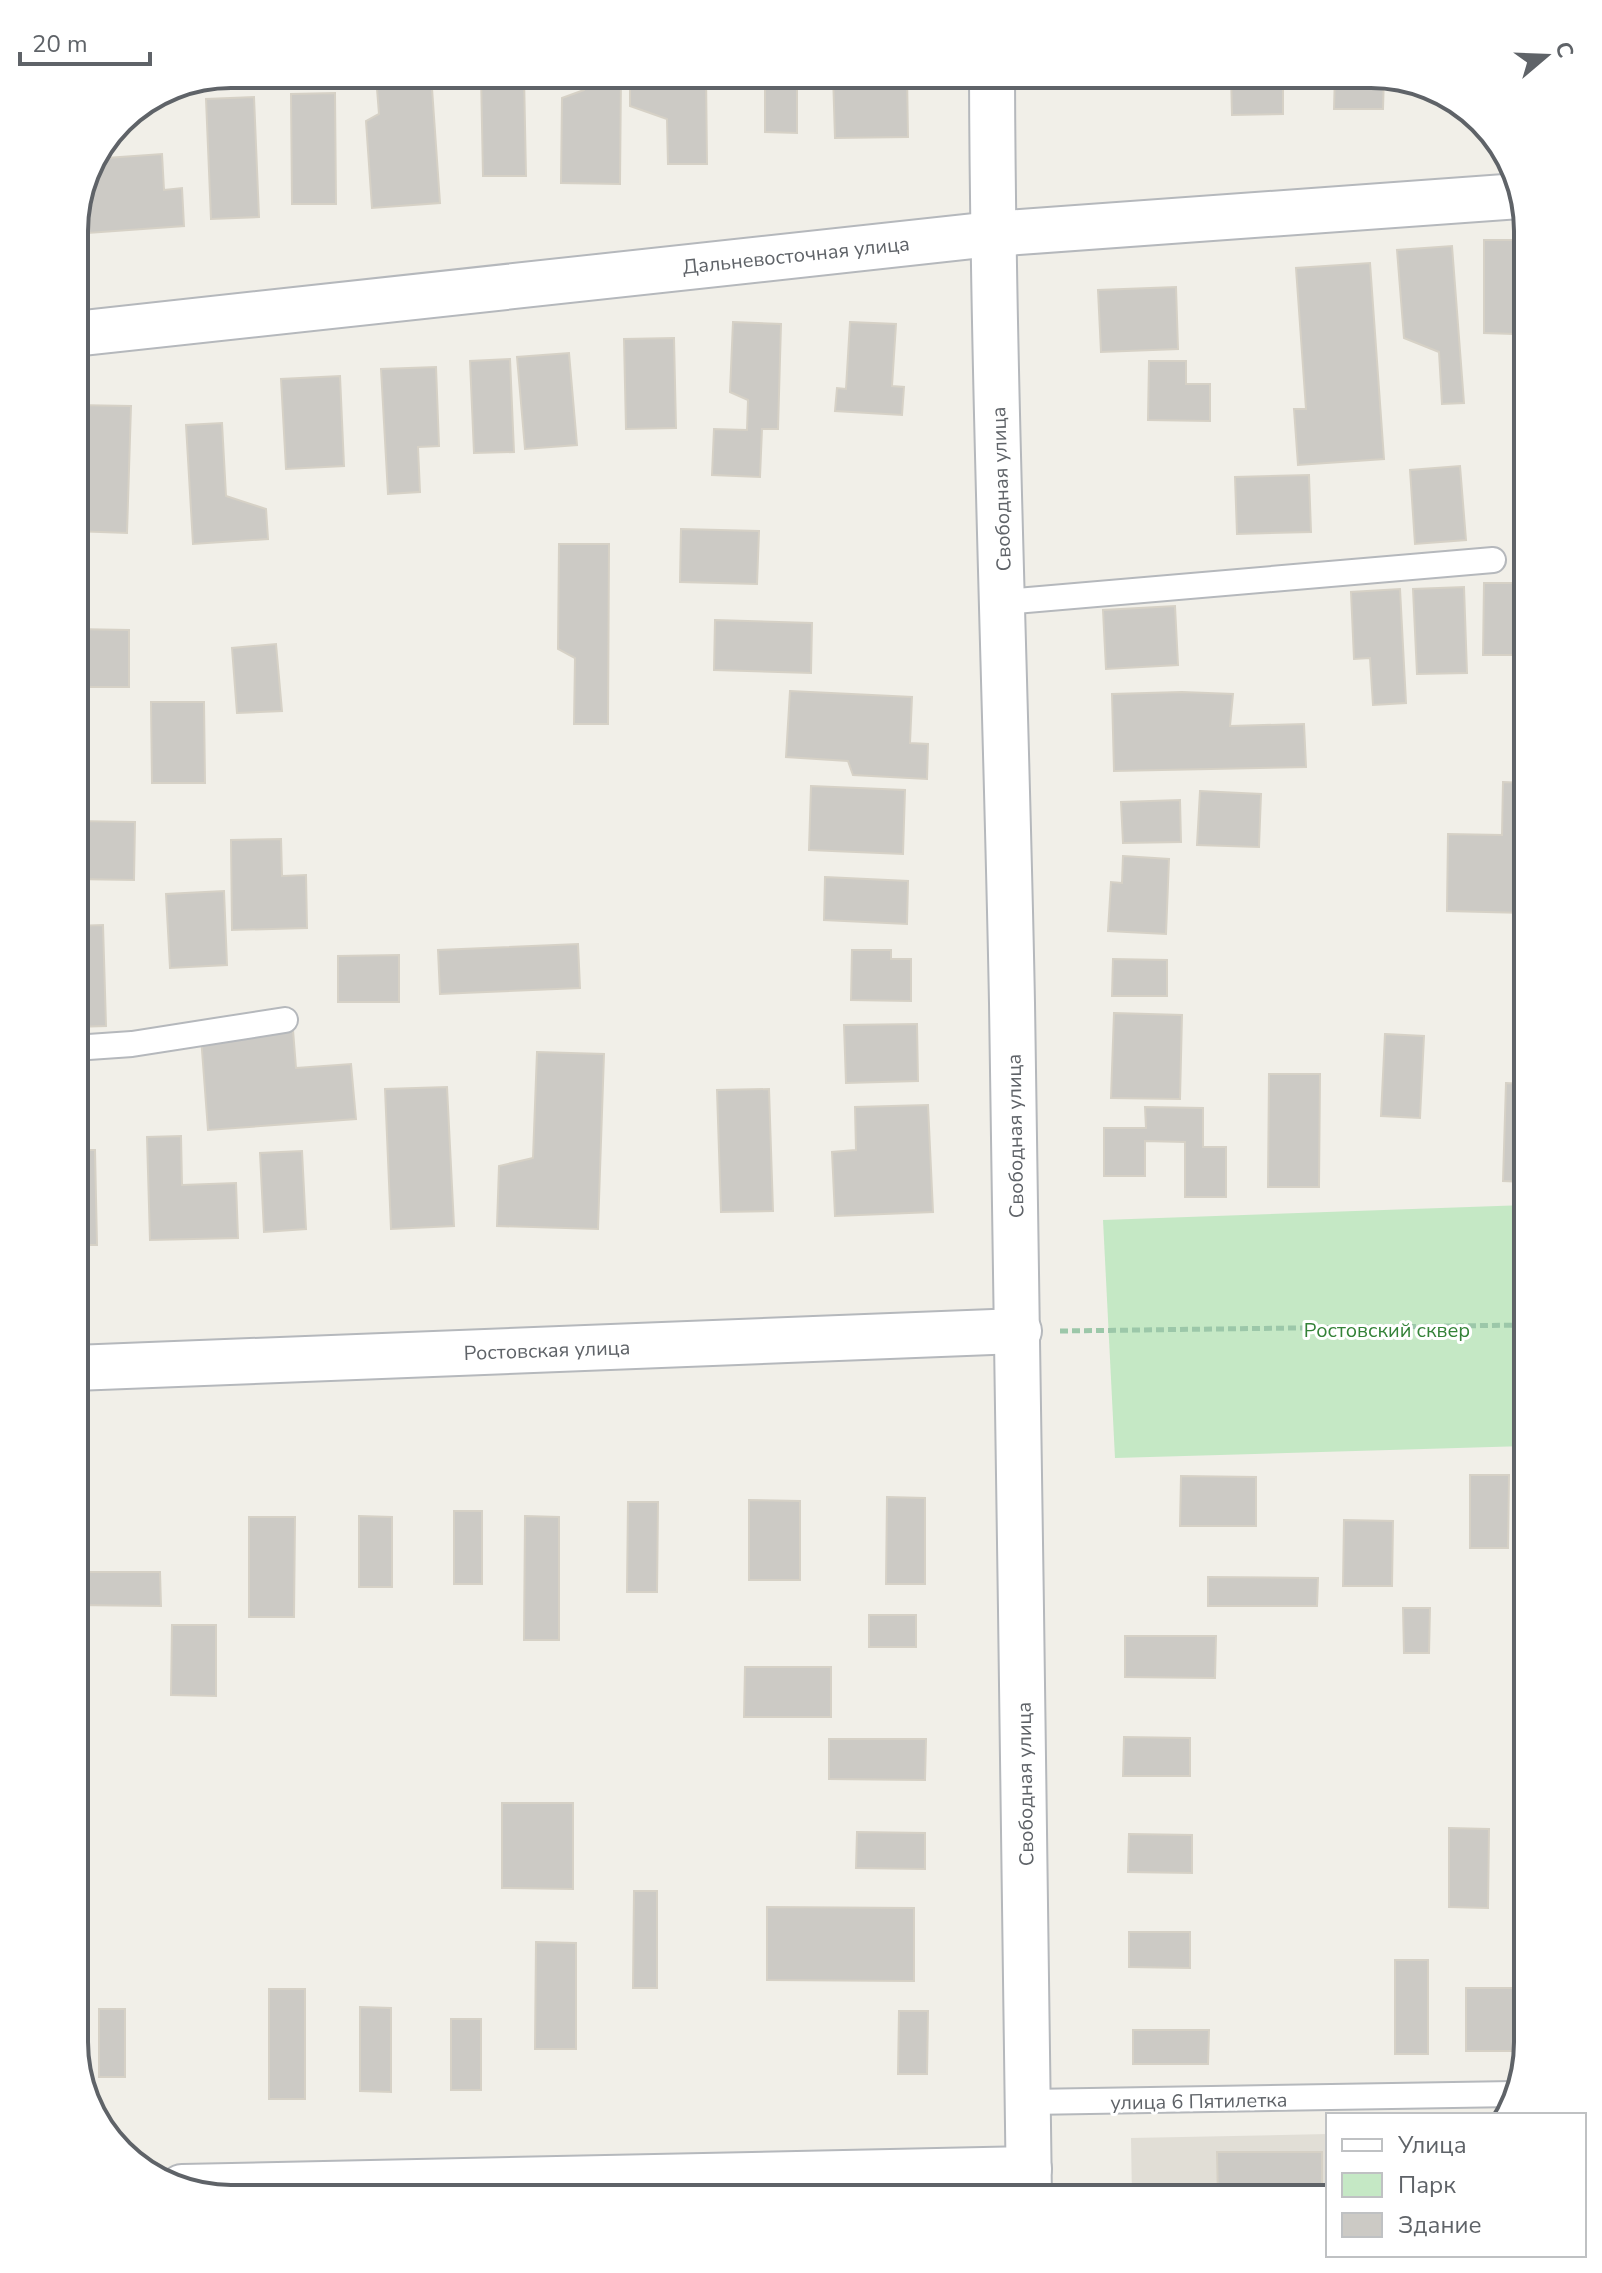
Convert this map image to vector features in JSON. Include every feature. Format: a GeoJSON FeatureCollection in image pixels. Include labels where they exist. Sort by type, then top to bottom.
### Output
{"type":"FeatureCollection","features":[{"type":"Feature","properties":{"kind":"street","name":"Свободная улица"},"geometry":{"type":"LineString","coordinates":[[992,88],[992,234],[1004,602],[1019,1331],[1029,2184]]}},
{"type":"Feature","properties":{"kind":"street","name":"Дальневосточная улица"},"geometry":{"type":"LineString","coordinates":[[88,332],[992,234],[1510,197]]}},
{"type":"Feature","properties":{"kind":"street","name":"Ростовская улица"},"geometry":{"type":"LineString","coordinates":[[88,1367],[1019,1331]]}},
{"type":"Feature","properties":{"kind":"street"},"geometry":{"type":"LineString","coordinates":[[747,2185],[1029,2184]]}},
{"type":"Feature","properties":{"kind":"lane"},"geometry":{"type":"LineString","coordinates":[[1004,602],[1493,560]]}},
{"type":"Feature","properties":{"kind":"lane"},"geometry":{"type":"LineString","coordinates":[[88,1047],[132,1044],[285,1020]]}},
{"type":"Feature","properties":{"kind":"lane","name":"улица 6 Пятилетка"},"geometry":{"type":"LineString","coordinates":[[1029,2102],[1504,2094]]}},
{"type":"Feature","properties":{"kind":"path"},"geometry":{"type":"LineString","coordinates":[[1019,1331],[1514,1325]]}},
{"type":"Feature","properties":{"kind":"shaded area"},"geometry":{"type":"Polygon","coordinates":[[[1326,2134],[1326,2185],[1132,2185],[1131,2138],[1326,2134]]]}},
{"type":"Feature","properties":{"kind":"green space","name":"Ростовский сквер"},"geometry":{"type":"Polygon","coordinates":[[[1514,1205],[1514,1446],[1115,1458],[1103,1220],[1514,1205]]]}},
{"type":"Feature","properties":{"kind":"building"},"geometry":{"type":"Polygon","coordinates":[[[377,88],[432,88],[440,203],[372,208],[366,121],[379,114],[377,88]]]}},
{"type":"Feature","properties":{"kind":"building"},"geometry":{"type":"Polygon","coordinates":[[[481,88],[524,88],[526,176],[483,176],[481,88]]]}},
{"type":"Feature","properties":{"kind":"building"},"geometry":{"type":"Polygon","coordinates":[[[621,88],[620,184],[561,183],[562,98],[584,90],[621,88]]]}},
{"type":"Feature","properties":{"kind":"building"},"geometry":{"type":"Polygon","coordinates":[[[630,88],[706,88],[707,164],[668,164],[667,119],[630,106],[630,88]]]}},
{"type":"Feature","properties":{"kind":"building"},"geometry":{"type":"Polygon","coordinates":[[[765,88],[797,88],[797,133],[765,132],[765,88]]]}},
{"type":"Feature","properties":{"kind":"building"},"geometry":{"type":"Polygon","coordinates":[[[833,88],[907,88],[908,137],[835,138],[833,88]]]}},
{"type":"Feature","properties":{"kind":"building"},"geometry":{"type":"Polygon","coordinates":[[[1231,88],[1283,88],[1283,114],[1232,115],[1231,88]]]}},
{"type":"Feature","properties":{"kind":"building"},"geometry":{"type":"Polygon","coordinates":[[[1335,88],[1384,88],[1383,109],[1334,109],[1335,88]]]}},
{"type":"Feature","properties":{"kind":"building"},"geometry":{"type":"Polygon","coordinates":[[[335,93],[336,204],[292,204],[291,94],[335,93]]]}},
{"type":"Feature","properties":{"kind":"building"},"geometry":{"type":"Polygon","coordinates":[[[254,97],[259,217],[211,219],[206,99],[254,97]]]}},
{"type":"Feature","properties":{"kind":"building"},"geometry":{"type":"Polygon","coordinates":[[[162,154],[164,190],[182,188],[184,226],[88,233],[93,194],[108,158],[162,154]]]}},
{"type":"Feature","properties":{"kind":"building"},"geometry":{"type":"Polygon","coordinates":[[[1484,240],[1514,240],[1514,334],[1484,333],[1484,240]]]}},
{"type":"Feature","properties":{"kind":"building"},"geometry":{"type":"Polygon","coordinates":[[[1452,246],[1464,403],[1442,404],[1439,352],[1404,338],[1397,250],[1452,246]]]}},
{"type":"Feature","properties":{"kind":"building"},"geometry":{"type":"Polygon","coordinates":[[[1370,263],[1384,459],[1298,465],[1294,409],[1306,409],[1296,268],[1370,263]]]}},
{"type":"Feature","properties":{"kind":"building"},"geometry":{"type":"Polygon","coordinates":[[[1176,287],[1178,349],[1101,352],[1098,290],[1176,287]]]}},
{"type":"Feature","properties":{"kind":"building"},"geometry":{"type":"Polygon","coordinates":[[[733,322],[781,324],[778,429],[762,429],[760,477],[712,475],[714,429],[747,430],[748,400],[730,392],[733,322]]]}},
{"type":"Feature","properties":{"kind":"building"},"geometry":{"type":"Polygon","coordinates":[[[850,322],[896,324],[892,386],[904,387],[902,415],[835,411],[837,388],[846,389],[850,322]]]}},
{"type":"Feature","properties":{"kind":"building"},"geometry":{"type":"Polygon","coordinates":[[[674,338],[676,428],[626,429],[624,339],[674,338]]]}},
{"type":"Feature","properties":{"kind":"building"},"geometry":{"type":"Polygon","coordinates":[[[569,353],[577,445],[525,449],[517,357],[569,353]]]}},
{"type":"Feature","properties":{"kind":"building"},"geometry":{"type":"Polygon","coordinates":[[[510,359],[514,452],[474,453],[470,361],[510,359]]]}},
{"type":"Feature","properties":{"kind":"building"},"geometry":{"type":"Polygon","coordinates":[[[1149,361],[1186,361],[1186,384],[1210,384],[1210,421],[1148,420],[1149,361]]]}},
{"type":"Feature","properties":{"kind":"building"},"geometry":{"type":"Polygon","coordinates":[[[436,367],[439,446],[418,447],[420,492],[388,494],[381,369],[436,367]]]}},
{"type":"Feature","properties":{"kind":"building"},"geometry":{"type":"Polygon","coordinates":[[[340,376],[344,466],[286,469],[281,379],[340,376]]]}},
{"type":"Feature","properties":{"kind":"building"},"geometry":{"type":"Polygon","coordinates":[[[88,405],[131,406],[127,533],[88,532],[88,405]]]}},
{"type":"Feature","properties":{"kind":"building"},"geometry":{"type":"Polygon","coordinates":[[[222,423],[226,496],[266,509],[268,539],[193,544],[186,425],[222,423]]]}},
{"type":"Feature","properties":{"kind":"building"},"geometry":{"type":"Polygon","coordinates":[[[1460,466],[1466,540],[1415,544],[1410,470],[1460,466]]]}},
{"type":"Feature","properties":{"kind":"building"},"geometry":{"type":"Polygon","coordinates":[[[1309,475],[1311,532],[1237,534],[1235,477],[1309,475]]]}},
{"type":"Feature","properties":{"kind":"building"},"geometry":{"type":"Polygon","coordinates":[[[681,529],[759,531],[757,584],[680,582],[681,529]]]}},
{"type":"Feature","properties":{"kind":"building"},"geometry":{"type":"Polygon","coordinates":[[[559,544],[609,544],[608,724],[574,724],[575,658],[558,649],[559,544]]]}},
{"type":"Feature","properties":{"kind":"building"},"geometry":{"type":"Polygon","coordinates":[[[1484,583],[1514,583],[1514,655],[1483,655],[1484,583]]]}},
{"type":"Feature","properties":{"kind":"building"},"geometry":{"type":"Polygon","coordinates":[[[1464,587],[1467,673],[1417,674],[1413,589],[1464,587]]]}},
{"type":"Feature","properties":{"kind":"building"},"geometry":{"type":"Polygon","coordinates":[[[1400,589],[1406,703],[1373,705],[1370,658],[1354,659],[1351,592],[1400,589]]]}},
{"type":"Feature","properties":{"kind":"building"},"geometry":{"type":"Polygon","coordinates":[[[1175,606],[1178,665],[1106,669],[1103,610],[1175,606]]]}},
{"type":"Feature","properties":{"kind":"building"},"geometry":{"type":"Polygon","coordinates":[[[715,620],[812,623],[811,673],[714,670],[715,620]]]}},
{"type":"Feature","properties":{"kind":"building"},"geometry":{"type":"Polygon","coordinates":[[[88,629],[129,630],[129,687],[88,687],[88,629]]]}},
{"type":"Feature","properties":{"kind":"building"},"geometry":{"type":"Polygon","coordinates":[[[276,644],[282,711],[237,713],[232,648],[276,644]]]}},
{"type":"Feature","properties":{"kind":"building"},"geometry":{"type":"Polygon","coordinates":[[[790,691],[912,697],[910,743],[928,744],[927,779],[853,775],[848,761],[786,757],[790,691]]]}},
{"type":"Feature","properties":{"kind":"building"},"geometry":{"type":"Polygon","coordinates":[[[1112,694],[1233,694],[1230,726],[1304,724],[1306,767],[1114,771],[1112,694]]]}},
{"type":"Feature","properties":{"kind":"building"},"geometry":{"type":"Polygon","coordinates":[[[151,702],[204,702],[205,783],[152,783],[151,702]]]}},
{"type":"Feature","properties":{"kind":"building"},"geometry":{"type":"Polygon","coordinates":[[[1503,782],[1514,782],[1514,913],[1447,911],[1448,834],[1502,835],[1503,782]]]}},
{"type":"Feature","properties":{"kind":"building"},"geometry":{"type":"Polygon","coordinates":[[[811,786],[905,790],[903,854],[809,850],[811,786]]]}},
{"type":"Feature","properties":{"kind":"building"},"geometry":{"type":"Polygon","coordinates":[[[1200,791],[1261,794],[1259,847],[1197,845],[1200,791]]]}},
{"type":"Feature","properties":{"kind":"building"},"geometry":{"type":"Polygon","coordinates":[[[1180,800],[1181,842],[1123,843],[1121,802],[1180,800]]]}},
{"type":"Feature","properties":{"kind":"building"},"geometry":{"type":"Polygon","coordinates":[[[88,821],[135,822],[134,880],[88,879],[88,821]]]}},
{"type":"Feature","properties":{"kind":"building"},"geometry":{"type":"Polygon","coordinates":[[[281,839],[282,876],[306,875],[307,928],[232,930],[231,840],[281,839]]]}},
{"type":"Feature","properties":{"kind":"building"},"geometry":{"type":"Polygon","coordinates":[[[1123,856],[1169,859],[1166,934],[1108,931],[1111,882],[1122,883],[1123,856]]]}},
{"type":"Feature","properties":{"kind":"building"},"geometry":{"type":"Polygon","coordinates":[[[825,877],[908,881],[907,924],[824,920],[825,877]]]}},
{"type":"Feature","properties":{"kind":"building"},"geometry":{"type":"Polygon","coordinates":[[[224,891],[227,965],[170,968],[166,894],[224,891]]]}},
{"type":"Feature","properties":{"kind":"building"},"geometry":{"type":"Polygon","coordinates":[[[103,925],[106,1026],[88,1027],[88,926],[103,925]]]}},
{"type":"Feature","properties":{"kind":"building"},"geometry":{"type":"Polygon","coordinates":[[[578,944],[580,988],[440,994],[438,950],[578,944]]]}},
{"type":"Feature","properties":{"kind":"building"},"geometry":{"type":"Polygon","coordinates":[[[852,950],[891,950],[891,959],[911,959],[911,1001],[851,1000],[852,950]]]}},
{"type":"Feature","properties":{"kind":"building"},"geometry":{"type":"Polygon","coordinates":[[[399,955],[399,1002],[338,1002],[338,956],[399,955]]]}},
{"type":"Feature","properties":{"kind":"building"},"geometry":{"type":"Polygon","coordinates":[[[1113,959],[1167,960],[1167,996],[1112,996],[1113,959]]]}},
{"type":"Feature","properties":{"kind":"building"},"geometry":{"type":"Polygon","coordinates":[[[1114,1013],[1182,1015],[1180,1099],[1111,1098],[1114,1013]]]}},
{"type":"Feature","properties":{"kind":"building"},"geometry":{"type":"Polygon","coordinates":[[[917,1024],[918,1081],[846,1083],[844,1025],[917,1024]]]}},
{"type":"Feature","properties":{"kind":"building"},"geometry":{"type":"Polygon","coordinates":[[[293,1030],[296,1068],[351,1064],[356,1119],[208,1130],[201,1037],[293,1030]]]}},
{"type":"Feature","properties":{"kind":"building"},"geometry":{"type":"Polygon","coordinates":[[[1385,1034],[1424,1036],[1420,1118],[1381,1116],[1385,1034]]]}},
{"type":"Feature","properties":{"kind":"building"},"geometry":{"type":"Polygon","coordinates":[[[537,1052],[604,1054],[598,1229],[497,1226],[499,1166],[533,1158],[537,1052]]]}},
{"type":"Feature","properties":{"kind":"building"},"geometry":{"type":"Polygon","coordinates":[[[1269,1074],[1320,1074],[1319,1187],[1268,1187],[1269,1074]]]}},
{"type":"Feature","properties":{"kind":"building"},"geometry":{"type":"Polygon","coordinates":[[[1506,1083],[1514,1083],[1514,1181],[1503,1181],[1506,1083]]]}},
{"type":"Feature","properties":{"kind":"building"},"geometry":{"type":"Polygon","coordinates":[[[447,1087],[454,1226],[391,1229],[385,1089],[447,1087]]]}},
{"type":"Feature","properties":{"kind":"building"},"geometry":{"type":"Polygon","coordinates":[[[769,1089],[773,1211],[721,1212],[717,1090],[769,1089]]]}},
{"type":"Feature","properties":{"kind":"building"},"geometry":{"type":"Polygon","coordinates":[[[928,1105],[933,1212],[835,1216],[832,1152],[856,1150],[855,1107],[928,1105]]]}},
{"type":"Feature","properties":{"kind":"building"},"geometry":{"type":"Polygon","coordinates":[[[1145,1107],[1203,1108],[1203,1147],[1226,1147],[1226,1197],[1185,1197],[1185,1142],[1145,1141],[1145,1176],[1104,1176],[1104,1128],[1146,1128],[1145,1107]]]}},
{"type":"Feature","properties":{"kind":"building"},"geometry":{"type":"Polygon","coordinates":[[[181,1136],[182,1185],[236,1183],[238,1238],[150,1240],[147,1137],[181,1136]]]}},
{"type":"Feature","properties":{"kind":"building"},"geometry":{"type":"Polygon","coordinates":[[[88,1150],[95,1150],[97,1245],[88,1245],[88,1150]]]}},
{"type":"Feature","properties":{"kind":"building"},"geometry":{"type":"Polygon","coordinates":[[[302,1151],[306,1229],[264,1232],[260,1153],[302,1151]]]}},
{"type":"Feature","properties":{"kind":"building"},"geometry":{"type":"Polygon","coordinates":[[[1470,1475],[1509,1475],[1508,1548],[1470,1548],[1470,1475]]]}},
{"type":"Feature","properties":{"kind":"building"},"geometry":{"type":"Polygon","coordinates":[[[1181,1476],[1256,1477],[1256,1526],[1180,1526],[1181,1476]]]}},
{"type":"Feature","properties":{"kind":"building"},"geometry":{"type":"Polygon","coordinates":[[[887,1497],[925,1498],[925,1584],[886,1584],[887,1497]]]}},
{"type":"Feature","properties":{"kind":"building"},"geometry":{"type":"Polygon","coordinates":[[[749,1500],[800,1501],[800,1580],[749,1580],[749,1500]]]}},
{"type":"Feature","properties":{"kind":"building"},"geometry":{"type":"Polygon","coordinates":[[[628,1502],[658,1502],[657,1592],[627,1592],[628,1502]]]}},
{"type":"Feature","properties":{"kind":"building"},"geometry":{"type":"Polygon","coordinates":[[[454,1511],[482,1511],[482,1584],[454,1584],[454,1511]]]}},
{"type":"Feature","properties":{"kind":"building"},"geometry":{"type":"Polygon","coordinates":[[[359,1516],[392,1517],[392,1587],[359,1587],[359,1516]]]}},
{"type":"Feature","properties":{"kind":"building"},"geometry":{"type":"Polygon","coordinates":[[[525,1516],[559,1517],[559,1640],[524,1640],[525,1516]]]}},
{"type":"Feature","properties":{"kind":"building"},"geometry":{"type":"Polygon","coordinates":[[[249,1517],[295,1517],[294,1617],[249,1617],[249,1517]]]}},
{"type":"Feature","properties":{"kind":"building"},"geometry":{"type":"Polygon","coordinates":[[[1344,1520],[1393,1521],[1392,1586],[1343,1586],[1344,1520]]]}},
{"type":"Feature","properties":{"kind":"building"},"geometry":{"type":"Polygon","coordinates":[[[88,1572],[160,1572],[161,1606],[88,1605],[88,1572]]]}},
{"type":"Feature","properties":{"kind":"building"},"geometry":{"type":"Polygon","coordinates":[[[1208,1577],[1318,1578],[1317,1606],[1208,1606],[1208,1577]]]}},
{"type":"Feature","properties":{"kind":"building"},"geometry":{"type":"Polygon","coordinates":[[[1403,1608],[1430,1608],[1429,1653],[1404,1653],[1403,1608]]]}},
{"type":"Feature","properties":{"kind":"building"},"geometry":{"type":"Polygon","coordinates":[[[869,1615],[916,1615],[916,1647],[869,1647],[869,1615]]]}},
{"type":"Feature","properties":{"kind":"building"},"geometry":{"type":"Polygon","coordinates":[[[172,1625],[216,1625],[216,1696],[171,1695],[172,1625]]]}},
{"type":"Feature","properties":{"kind":"building"},"geometry":{"type":"Polygon","coordinates":[[[1125,1636],[1216,1636],[1215,1678],[1125,1677],[1125,1636]]]}},
{"type":"Feature","properties":{"kind":"building"},"geometry":{"type":"Polygon","coordinates":[[[745,1667],[831,1667],[831,1717],[744,1717],[745,1667]]]}},
{"type":"Feature","properties":{"kind":"building"},"geometry":{"type":"Polygon","coordinates":[[[1124,1737],[1190,1738],[1190,1776],[1123,1776],[1124,1737]]]}},
{"type":"Feature","properties":{"kind":"building"},"geometry":{"type":"Polygon","coordinates":[[[829,1739],[926,1739],[925,1780],[829,1779],[829,1739]]]}},
{"type":"Feature","properties":{"kind":"building"},"geometry":{"type":"Polygon","coordinates":[[[502,1803],[573,1803],[573,1889],[502,1888],[502,1803]]]}},
{"type":"Feature","properties":{"kind":"building"},"geometry":{"type":"Polygon","coordinates":[[[1449,1828],[1489,1829],[1488,1908],[1449,1907],[1449,1828]]]}},
{"type":"Feature","properties":{"kind":"building"},"geometry":{"type":"Polygon","coordinates":[[[857,1832],[925,1833],[925,1869],[856,1868],[857,1832]]]}},
{"type":"Feature","properties":{"kind":"building"},"geometry":{"type":"Polygon","coordinates":[[[1129,1834],[1192,1835],[1192,1873],[1128,1872],[1129,1834]]]}},
{"type":"Feature","properties":{"kind":"building"},"geometry":{"type":"Polygon","coordinates":[[[634,1891],[657,1891],[657,1988],[633,1988],[634,1891]]]}},
{"type":"Feature","properties":{"kind":"building"},"geometry":{"type":"Polygon","coordinates":[[[767,1907],[914,1908],[914,1981],[767,1980],[767,1907]]]}},
{"type":"Feature","properties":{"kind":"building"},"geometry":{"type":"Polygon","coordinates":[[[1129,1932],[1190,1932],[1190,1968],[1129,1967],[1129,1932]]]}},
{"type":"Feature","properties":{"kind":"building"},"geometry":{"type":"Polygon","coordinates":[[[536,1942],[576,1943],[576,2049],[535,2049],[536,1942]]]}},
{"type":"Feature","properties":{"kind":"building"},"geometry":{"type":"Polygon","coordinates":[[[1395,1960],[1428,1960],[1428,2054],[1395,2054],[1395,1960]]]}},
{"type":"Feature","properties":{"kind":"building"},"geometry":{"type":"Polygon","coordinates":[[[1466,1988],[1514,1988],[1514,2051],[1466,2051],[1466,1988]]]}},
{"type":"Feature","properties":{"kind":"building"},"geometry":{"type":"Polygon","coordinates":[[[269,1989],[305,1989],[305,2099],[269,2099],[269,1989]]]}},
{"type":"Feature","properties":{"kind":"building"},"geometry":{"type":"Polygon","coordinates":[[[360,2007],[391,2008],[391,2092],[360,2091],[360,2007]]]}},
{"type":"Feature","properties":{"kind":"building"},"geometry":{"type":"Polygon","coordinates":[[[99,2009],[125,2009],[125,2077],[99,2077],[99,2009]]]}},
{"type":"Feature","properties":{"kind":"building"},"geometry":{"type":"Polygon","coordinates":[[[899,2011],[928,2011],[927,2074],[898,2074],[899,2011]]]}},
{"type":"Feature","properties":{"kind":"building"},"geometry":{"type":"Polygon","coordinates":[[[451,2019],[481,2019],[481,2090],[451,2090],[451,2019]]]}},
{"type":"Feature","properties":{"kind":"building"},"geometry":{"type":"Polygon","coordinates":[[[1133,2030],[1209,2030],[1208,2064],[1133,2064],[1133,2030]]]}},
{"type":"Feature","properties":{"kind":"building"},"geometry":{"type":"Polygon","coordinates":[[[1217,2152],[1322,2152],[1322,2185],[1218,2185],[1217,2152]]]}}]}
